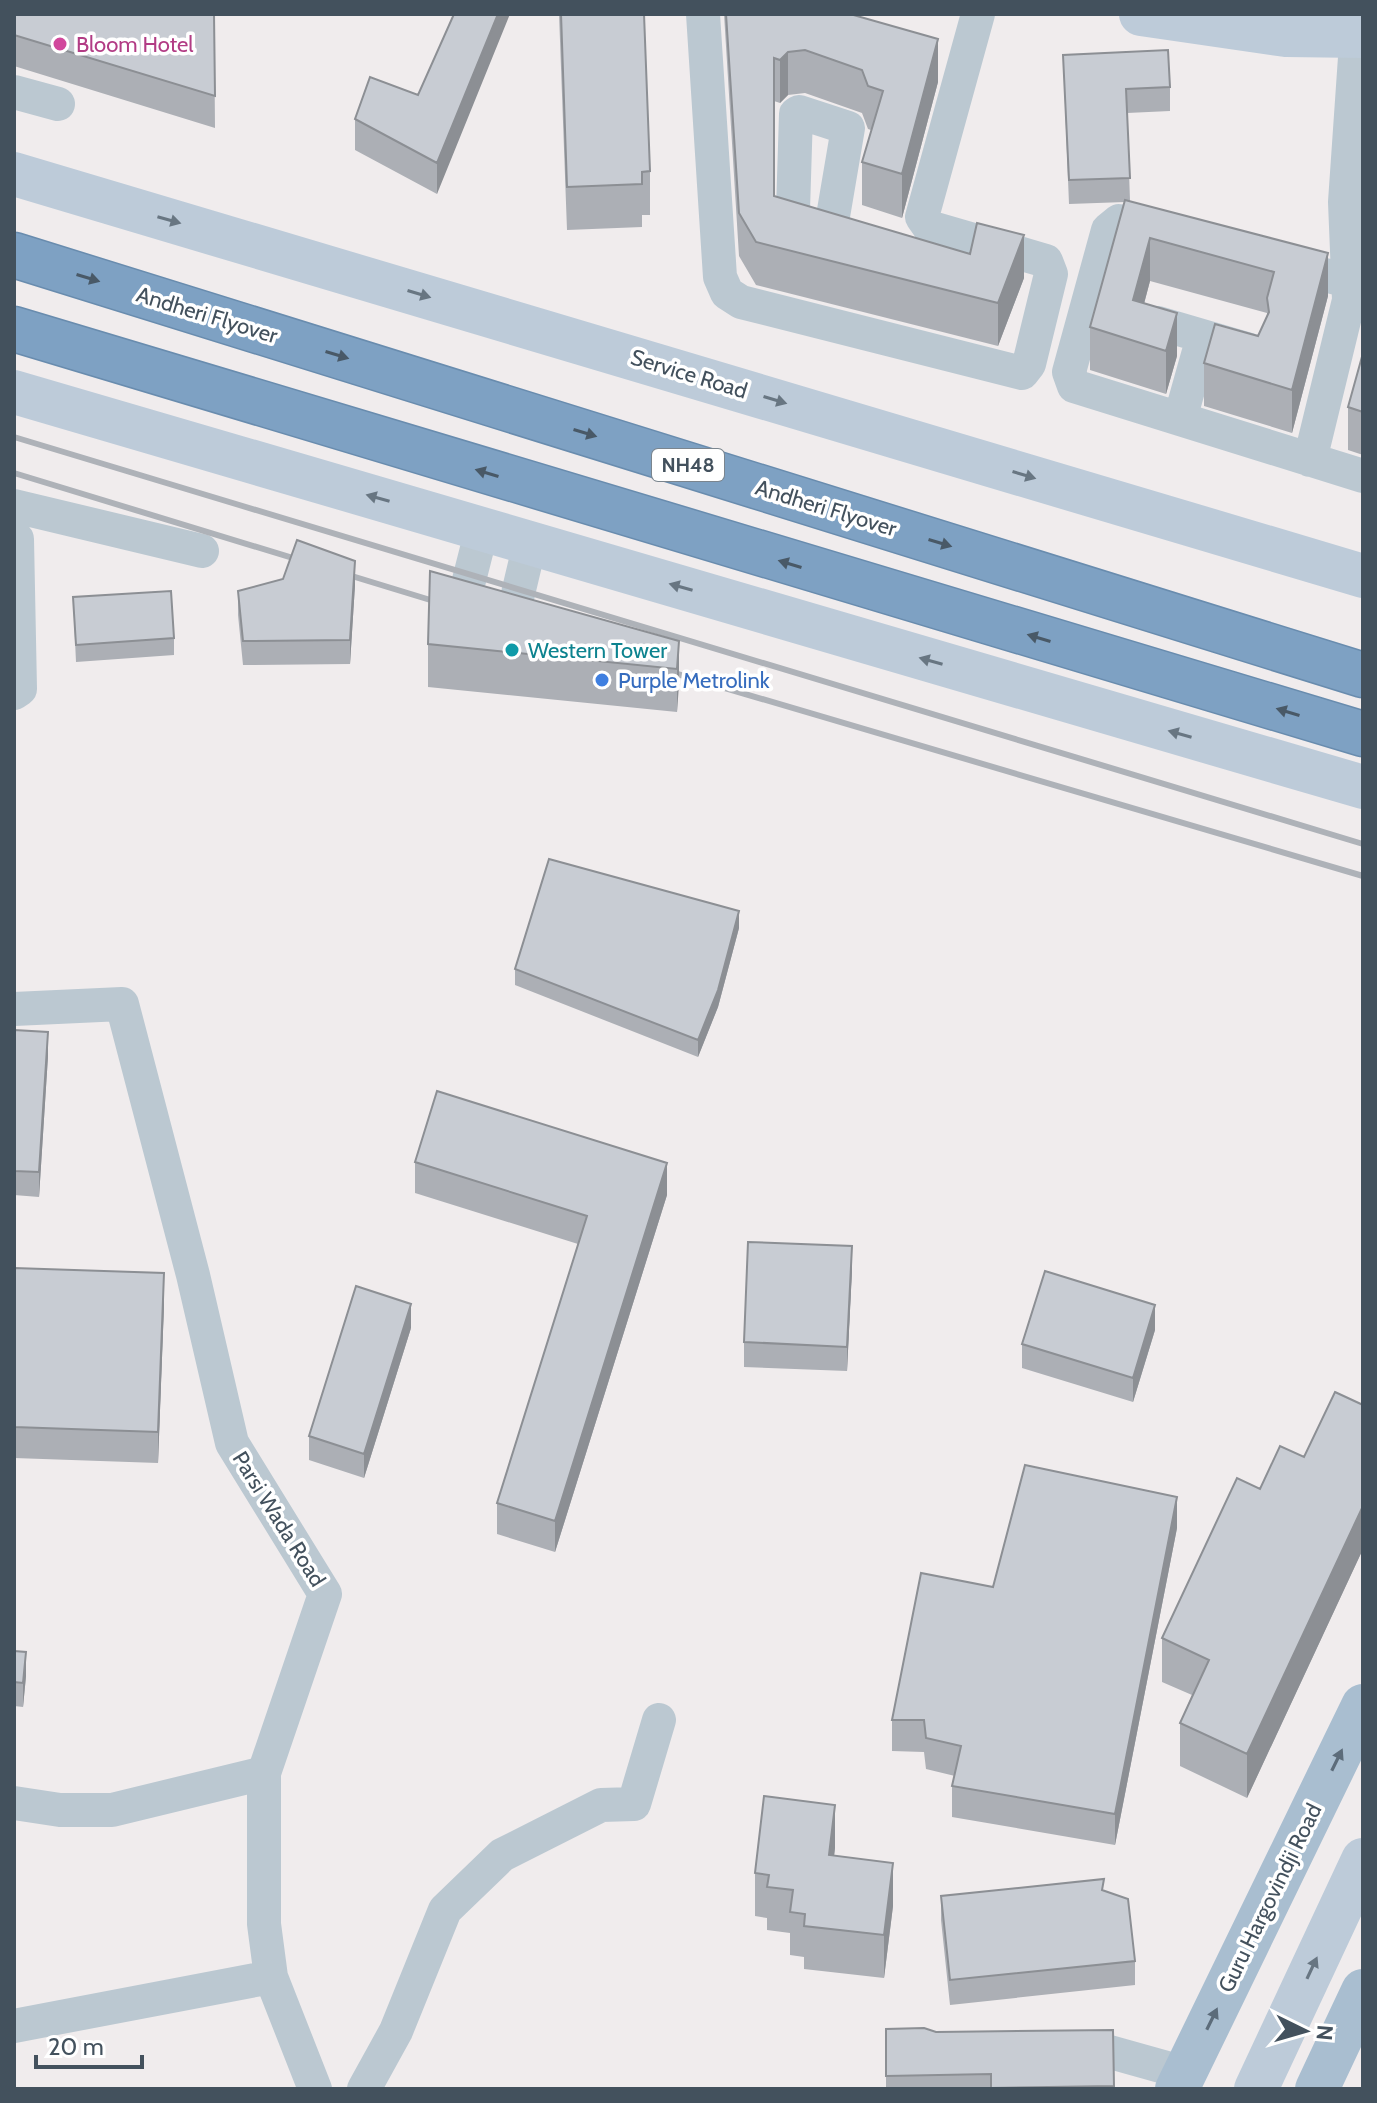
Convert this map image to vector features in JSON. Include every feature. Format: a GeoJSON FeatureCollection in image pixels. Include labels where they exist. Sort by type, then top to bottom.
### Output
{"type":"FeatureCollection","features":[{"type":"Feature","properties":{"kind":"highway","name":"Andheri Flyover"},"geometry":{"type":"LineString","coordinates":[[14,255],[1363,675]]}},
{"type":"Feature","properties":{"kind":"highway"},"geometry":{"type":"LineString","coordinates":[[14,329],[1363,734]]}},
{"type":"Feature","properties":{"kind":"main road","name":"Guru Hargovindji Road"},"geometry":{"type":"LineString","coordinates":[[1181,2081],[1363,1706]]}},
{"type":"Feature","properties":{"kind":"main road"},"geometry":{"type":"LineString","coordinates":[[1317,2089],[1363,1991]]}},
{"type":"Feature","properties":{"kind":"street"},"geometry":{"type":"LineString","coordinates":[[703,14],[720,277],[727,293],[741,302],[1022,373],[1029,364],[1051,274],[1046,261],[924,223],[923,211],[948,64],[978,14]]}},
{"type":"Feature","properties":{"kind":"street"},"geometry":{"type":"LineString","coordinates":[[1147,14],[1359,29],[1349,300],[1310,460]]}},
{"type":"Feature","properties":{"kind":"street"},"geometry":{"type":"LineString","coordinates":[[14,92],[58,104]]}},
{"type":"Feature","properties":{"kind":"street","name":"Service Road"},"geometry":{"type":"LineString","coordinates":[[14,174],[1363,576]]}},
{"type":"Feature","properties":{"kind":"street"},"geometry":{"type":"LineString","coordinates":[[1195,241],[1119,221],[1108,230],[1069,372],[1074,386],[1363,476]]}},
{"type":"Feature","properties":{"kind":"street"},"geometry":{"type":"LineString","coordinates":[[908,255],[921,248],[929,227]]}},
{"type":"Feature","properties":{"kind":"street"},"geometry":{"type":"LineString","coordinates":[[1256,257],[1348,281]]}},
{"type":"Feature","properties":{"kind":"street"},"geometry":{"type":"LineString","coordinates":[[1158,323],[1250,350]]}},
{"type":"Feature","properties":{"kind":"street"},"geometry":{"type":"LineString","coordinates":[[1180,419],[1203,337]]}},
{"type":"Feature","properties":{"kind":"street"},"geometry":{"type":"LineString","coordinates":[[14,392],[1363,787]]}},
{"type":"Feature","properties":{"kind":"street"},"geometry":{"type":"LineString","coordinates":[[14,506],[202,551]]}},
{"type":"Feature","properties":{"kind":"street"},"geometry":{"type":"LineString","coordinates":[[482,529],[448,595],[528,619],[530,543]]}},
{"type":"Feature","properties":{"kind":"street"},"geometry":{"type":"LineString","coordinates":[[14,536],[17,539],[20,689],[14,693]]}},
{"type":"Feature","properties":{"kind":"street","name":"Parsi Wada Road"},"geometry":{"type":"LineString","coordinates":[[14,1009],[122,1004],[189,1260],[232,1443],[325,1594],[264,1773],[264,1924],[271,1977],[315,2089]]}},
{"type":"Feature","properties":{"kind":"street"},"geometry":{"type":"LineString","coordinates":[[364,2089],[396,2031],[445,1910],[502,1855],[601,1805],[634,1804],[659,1720]]}},
{"type":"Feature","properties":{"kind":"street"},"geometry":{"type":"LineString","coordinates":[[14,1803],[60,1810],[112,1810],[264,1773]]}},
{"type":"Feature","properties":{"kind":"street"},"geometry":{"type":"LineString","coordinates":[[1256,2089],[1363,1860]]}},
{"type":"Feature","properties":{"kind":"street"},"geometry":{"type":"LineString","coordinates":[[14,2026],[271,1977]]}},
{"type":"Feature","properties":{"kind":"street"},"geometry":{"type":"LineString","coordinates":[[1038,2052],[1110,2052],[1181,2081]]}},
{"type":"Feature","properties":{"kind":"building"},"geometry":{"type":"Polygon","coordinates":[[[14,14],[214,14],[215,96],[14,35],[14,14]]]}},
{"type":"Feature","properties":{"kind":"building"},"geometry":{"type":"Polygon","coordinates":[[[454,14],[498,14],[437,163],[355,119],[370,77],[418,95],[454,14]]]}},
{"type":"Feature","properties":{"kind":"building"},"geometry":{"type":"Polygon","coordinates":[[[561,14],[644,14],[650,171],[642,172],[642,184],[567,187],[561,14]]]}},
{"type":"Feature","properties":{"kind":"building"},"geometry":{"type":"Polygon","coordinates":[[[726,14],[850,14],[938,39],[902,174],[862,162],[883,91],[868,86],[862,70],[805,50],[788,52],[780,60],[774,58],[774,196],[970,254],[977,223],[1024,235],[998,303],[756,242],[739,213],[726,14]]]}},
{"type":"Feature","properties":{"kind":"building"},"geometry":{"type":"Polygon","coordinates":[[[1168,50],[1170,87],[1126,89],[1130,178],[1069,180],[1063,55],[1168,50]]]}},
{"type":"Feature","properties":{"kind":"building"},"geometry":{"type":"Polygon","coordinates":[[[1125,200],[1328,253],[1292,390],[1204,363],[1215,324],[1258,336],[1269,312],[1267,298],[1274,272],[1150,238],[1133,300],[1177,313],[1166,351],[1090,327],[1125,200]]]}},
{"type":"Feature","properties":{"kind":"building"},"geometry":{"type":"Polygon","coordinates":[[[1363,353],[1363,412],[1348,407],[1363,353]]]}},
{"type":"Feature","properties":{"kind":"building"},"geometry":{"type":"Polygon","coordinates":[[[297,540],[355,561],[350,640],[243,641],[238,591],[283,579],[297,540]]]}},
{"type":"Feature","properties":{"kind":"building"},"geometry":{"type":"Polygon","coordinates":[[[430,571],[679,641],[677,669],[428,644],[430,571]]]}},
{"type":"Feature","properties":{"kind":"building"},"geometry":{"type":"Polygon","coordinates":[[[171,591],[174,638],[76,645],[73,597],[171,591]]]}},
{"type":"Feature","properties":{"kind":"building"},"geometry":{"type":"Polygon","coordinates":[[[549,859],[739,911],[718,990],[698,1040],[515,969],[549,859]]]}},
{"type":"Feature","properties":{"kind":"building"},"geometry":{"type":"Polygon","coordinates":[[[14,1030],[48,1032],[39,1172],[14,1171],[14,1030]]]}},
{"type":"Feature","properties":{"kind":"building"},"geometry":{"type":"Polygon","coordinates":[[[437,1091],[667,1163],[555,1521],[497,1503],[587,1216],[415,1162],[437,1091]]]}},
{"type":"Feature","properties":{"kind":"building"},"geometry":{"type":"Polygon","coordinates":[[[748,1242],[852,1246],[847,1347],[744,1342],[748,1242]]]}},
{"type":"Feature","properties":{"kind":"building"},"geometry":{"type":"Polygon","coordinates":[[[14,1268],[164,1273],[158,1432],[14,1427],[14,1268]]]}},
{"type":"Feature","properties":{"kind":"building"},"geometry":{"type":"Polygon","coordinates":[[[1045,1271],[1155,1305],[1133,1378],[1022,1344],[1045,1271]]]}},
{"type":"Feature","properties":{"kind":"building"},"geometry":{"type":"Polygon","coordinates":[[[356,1286],[411,1304],[364,1454],[309,1436],[356,1286]]]}},
{"type":"Feature","properties":{"kind":"building"},"geometry":{"type":"Polygon","coordinates":[[[1335,1392],[1363,1405],[1363,1506],[1247,1754],[1180,1723],[1209,1660],[1162,1638],[1237,1478],[1260,1489],[1280,1446],[1304,1457],[1335,1392]]]}},
{"type":"Feature","properties":{"kind":"building"},"geometry":{"type":"Polygon","coordinates":[[[1025,1465],[1177,1497],[1115,1814],[952,1786],[961,1746],[926,1738],[924,1720],[892,1720],[921,1573],[993,1587],[1025,1465]]]}},
{"type":"Feature","properties":{"kind":"building"},"geometry":{"type":"Polygon","coordinates":[[[14,1651],[26,1652],[23,1683],[14,1682],[14,1651]]]}},
{"type":"Feature","properties":{"kind":"building"},"geometry":{"type":"Polygon","coordinates":[[[764,1796],[835,1805],[829,1855],[893,1863],[884,1935],[804,1926],[805,1914],[790,1912],[793,1890],[767,1887],[769,1875],[755,1873],[764,1796]]]}},
{"type":"Feature","properties":{"kind":"building"},"geometry":{"type":"Polygon","coordinates":[[[1104,1879],[1102,1890],[1128,1899],[1135,1961],[950,1980],[941,1896],[1104,1879]]]}},
{"type":"Feature","properties":{"kind":"building"},"geometry":{"type":"Polygon","coordinates":[[[924,2028],[936,2032],[1113,2030],[1114,2086],[991,2088],[991,2074],[886,2076],[886,2029],[924,2028]]]}},
{"type":"Feature","properties":{"kind":"railway"},"geometry":{"type":"LineString","coordinates":[[14,437],[1363,844]]}},
{"type":"Feature","properties":{"kind":"railway"},"geometry":{"type":"LineString","coordinates":[[14,473],[450,606]]}},
{"type":"Feature","properties":{"kind":"railway"},"geometry":{"type":"LineString","coordinates":[[657,668],[1363,876]]}},
{"type":"Feature","properties":{"kind":"place","name":"Bloom Hotel"},"geometry":{"type":"Point","coordinates":[60,44]}},
{"type":"Feature","properties":{"kind":"place","name":"Western Tower"},"geometry":{"type":"Point","coordinates":[512,650]}},
{"type":"Feature","properties":{"kind":"place","name":"Purple Metrolink"},"geometry":{"type":"Point","coordinates":[602,680]}}]}
